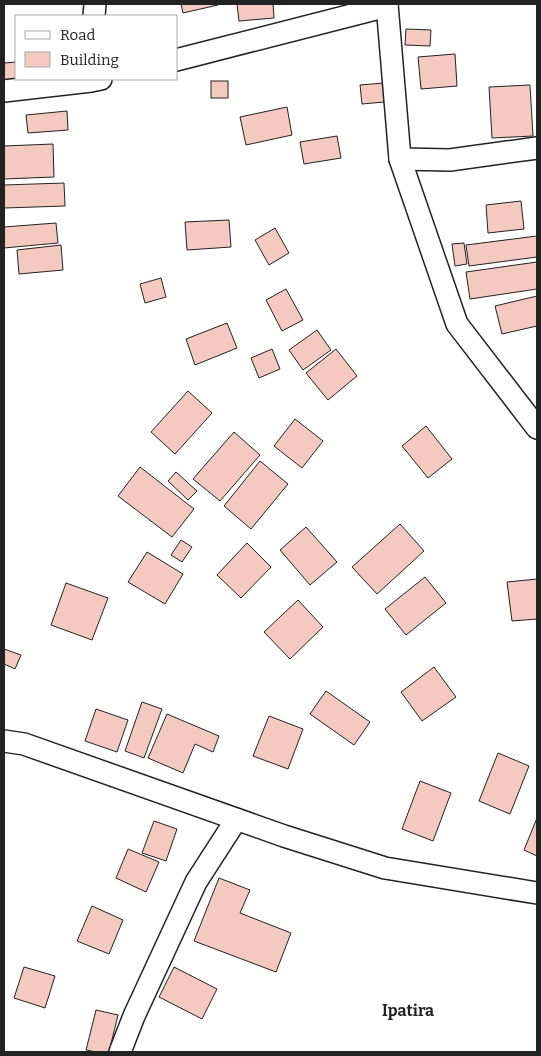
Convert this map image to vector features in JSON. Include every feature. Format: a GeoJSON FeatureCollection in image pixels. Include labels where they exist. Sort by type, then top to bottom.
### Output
{"type":"FeatureCollection","features":[{"type":"Feature","properties":{"kind":"street"},"geometry":{"type":"LineString","coordinates":[[178,59],[387,5],[400,160],[457,324],[537,428]]}},
{"type":"Feature","properties":{"kind":"street"},"geometry":{"type":"LineString","coordinates":[[4,90],[95,80]]}},
{"type":"Feature","properties":{"kind":"street"},"geometry":{"type":"LineString","coordinates":[[400,160],[450,160],[537,148]]}},
{"type":"Feature","properties":{"kind":"street"},"geometry":{"type":"LineString","coordinates":[[4,741],[24,744],[236,820],[385,868],[537,893]]}},
{"type":"Feature","properties":{"kind":"street"},"geometry":{"type":"LineString","coordinates":[[120,1052],[134,1016],[196,882],[236,820]]}},
{"type":"Feature","properties":{"kind":"building"},"geometry":{"type":"Polygon","coordinates":[[[181,4],[218,4],[218,5],[183,13],[181,4]]]}},
{"type":"Feature","properties":{"kind":"building"},"geometry":{"type":"Polygon","coordinates":[[[237,4],[273,4],[274,18],[239,21],[237,4]]]}},
{"type":"Feature","properties":{"kind":"building"},"geometry":{"type":"Polygon","coordinates":[[[406,29],[431,30],[430,46],[405,45],[406,29]]]}},
{"type":"Feature","properties":{"kind":"building"},"geometry":{"type":"Polygon","coordinates":[[[455,54],[457,86],[421,89],[418,57],[455,54]]]}},
{"type":"Feature","properties":{"kind":"building"},"geometry":{"type":"Polygon","coordinates":[[[15,62],[16,80],[4,81],[4,63],[15,62]]]}},
{"type":"Feature","properties":{"kind":"building"},"geometry":{"type":"Polygon","coordinates":[[[211,81],[228,81],[228,98],[211,98],[211,81]]]}},
{"type":"Feature","properties":{"kind":"building"},"geometry":{"type":"Polygon","coordinates":[[[383,83],[384,102],[362,104],[360,85],[383,83]]]}},
{"type":"Feature","properties":{"kind":"building"},"geometry":{"type":"Polygon","coordinates":[[[530,85],[533,136],[492,138],[489,87],[530,85]]]}},
{"type":"Feature","properties":{"kind":"building"},"geometry":{"type":"Polygon","coordinates":[[[287,107],[292,135],[246,145],[240,117],[287,107]]]}},
{"type":"Feature","properties":{"kind":"building"},"geometry":{"type":"Polygon","coordinates":[[[67,111],[68,130],[28,133],[26,115],[67,111]]]}},
{"type":"Feature","properties":{"kind":"building"},"geometry":{"type":"Polygon","coordinates":[[[337,136],[341,158],[304,164],[300,142],[337,136]]]}},
{"type":"Feature","properties":{"kind":"building"},"geometry":{"type":"Polygon","coordinates":[[[53,144],[54,177],[4,179],[4,146],[53,144]]]}},
{"type":"Feature","properties":{"kind":"building"},"geometry":{"type":"Polygon","coordinates":[[[64,183],[65,206],[4,208],[4,185],[64,183]]]}},
{"type":"Feature","properties":{"kind":"building"},"geometry":{"type":"Polygon","coordinates":[[[521,201],[524,229],[488,233],[486,205],[521,201]]]}},
{"type":"Feature","properties":{"kind":"building"},"geometry":{"type":"Polygon","coordinates":[[[229,220],[231,247],[187,250],[185,222],[229,220]]]}},
{"type":"Feature","properties":{"kind":"building"},"geometry":{"type":"Polygon","coordinates":[[[56,223],[58,243],[4,248],[4,227],[56,223]]]}},
{"type":"Feature","properties":{"kind":"building"},"geometry":{"type":"Polygon","coordinates":[[[275,228],[289,253],[269,265],[255,240],[275,228]]]}},
{"type":"Feature","properties":{"kind":"building"},"geometry":{"type":"Polygon","coordinates":[[[537,236],[537,257],[469,266],[466,245],[537,236]]]}},
{"type":"Feature","properties":{"kind":"building"},"geometry":{"type":"Polygon","coordinates":[[[464,243],[467,264],[455,266],[452,244],[464,243]]]}},
{"type":"Feature","properties":{"kind":"building"},"geometry":{"type":"Polygon","coordinates":[[[61,245],[63,270],[19,274],[17,250],[61,245]]]}},
{"type":"Feature","properties":{"kind":"building"},"geometry":{"type":"Polygon","coordinates":[[[537,262],[537,289],[470,299],[466,272],[537,262]]]}},
{"type":"Feature","properties":{"kind":"building"},"geometry":{"type":"Polygon","coordinates":[[[161,278],[166,297],[145,303],[140,284],[161,278]]]}},
{"type":"Feature","properties":{"kind":"building"},"geometry":{"type":"Polygon","coordinates":[[[286,289],[303,320],[282,331],[266,300],[286,289]]]}},
{"type":"Feature","properties":{"kind":"building"},"geometry":{"type":"Polygon","coordinates":[[[537,296],[537,326],[502,334],[495,306],[537,296]]]}},
{"type":"Feature","properties":{"kind":"building"},"geometry":{"type":"Polygon","coordinates":[[[227,323],[237,348],[195,365],[186,339],[227,323]]]}},
{"type":"Feature","properties":{"kind":"building"},"geometry":{"type":"Polygon","coordinates":[[[317,330],[331,350],[303,370],[289,350],[317,330]]]}},
{"type":"Feature","properties":{"kind":"building"},"geometry":{"type":"Polygon","coordinates":[[[272,349],[280,369],[259,378],[251,358],[272,349]]]}},
{"type":"Feature","properties":{"kind":"building"},"geometry":{"type":"Polygon","coordinates":[[[336,349],[357,376],[328,400],[306,373],[336,349]]]}},
{"type":"Feature","properties":{"kind":"building"},"geometry":{"type":"Polygon","coordinates":[[[188,391],[212,413],[175,454],[151,432],[188,391]]]}},
{"type":"Feature","properties":{"kind":"building"},"geometry":{"type":"Polygon","coordinates":[[[295,419],[323,441],[302,468],[274,446],[295,419]]]}},
{"type":"Feature","properties":{"kind":"building"},"geometry":{"type":"Polygon","coordinates":[[[426,426],[452,459],[428,478],[402,446],[426,426]]]}},
{"type":"Feature","properties":{"kind":"building"},"geometry":{"type":"Polygon","coordinates":[[[234,432],[260,455],[220,501],[193,479],[234,432]]]}},
{"type":"Feature","properties":{"kind":"building"},"geometry":{"type":"Polygon","coordinates":[[[260,461],[288,484],[251,529],[224,506],[260,461]]]}},
{"type":"Feature","properties":{"kind":"building"},"geometry":{"type":"Polygon","coordinates":[[[140,467],[194,509],[172,537],[118,496],[140,467]]]}},
{"type":"Feature","properties":{"kind":"building"},"geometry":{"type":"Polygon","coordinates":[[[176,472],[197,491],[188,500],[168,481],[176,472]]]}},
{"type":"Feature","properties":{"kind":"building"},"geometry":{"type":"Polygon","coordinates":[[[400,524],[424,551],[377,594],[352,567],[400,524]]]}},
{"type":"Feature","properties":{"kind":"building"},"geometry":{"type":"Polygon","coordinates":[[[306,527],[337,562],[310,585],[280,550],[306,527]]]}},
{"type":"Feature","properties":{"kind":"building"},"geometry":{"type":"Polygon","coordinates":[[[181,540],[192,547],[182,562],[171,555],[181,540]]]}},
{"type":"Feature","properties":{"kind":"building"},"geometry":{"type":"Polygon","coordinates":[[[247,543],[271,567],[241,598],[217,575],[247,543]]]}},
{"type":"Feature","properties":{"kind":"building"},"geometry":{"type":"Polygon","coordinates":[[[147,552],[183,574],[165,604],[128,582],[147,552]]]}},
{"type":"Feature","properties":{"kind":"building"},"geometry":{"type":"Polygon","coordinates":[[[425,577],[446,603],[406,635],[385,609],[425,577]]]}},
{"type":"Feature","properties":{"kind":"building"},"geometry":{"type":"Polygon","coordinates":[[[537,579],[537,619],[512,621],[507,582],[537,579]]]}},
{"type":"Feature","properties":{"kind":"building"},"geometry":{"type":"Polygon","coordinates":[[[66,583],[108,598],[92,640],[51,625],[66,583]]]}},
{"type":"Feature","properties":{"kind":"building"},"geometry":{"type":"Polygon","coordinates":[[[298,600],[323,627],[290,659],[264,632],[298,600]]]}},
{"type":"Feature","properties":{"kind":"building"},"geometry":{"type":"Polygon","coordinates":[[[4,649],[21,655],[15,669],[4,664],[4,649]]]}},
{"type":"Feature","properties":{"kind":"building"},"geometry":{"type":"Polygon","coordinates":[[[434,667],[456,697],[422,721],[401,692],[434,667]]]}},
{"type":"Feature","properties":{"kind":"building"},"geometry":{"type":"Polygon","coordinates":[[[326,691],[370,722],[354,745],[310,714],[326,691]]]}},
{"type":"Feature","properties":{"kind":"building"},"geometry":{"type":"Polygon","coordinates":[[[142,702],[162,709],[144,758],[125,751],[142,702]]]}},
{"type":"Feature","properties":{"kind":"building"},"geometry":{"type":"Polygon","coordinates":[[[96,709],[128,720],[117,752],[85,741],[96,709]]]}},
{"type":"Feature","properties":{"kind":"building"},"geometry":{"type":"Polygon","coordinates":[[[167,714],[219,736],[213,752],[195,744],[183,773],[148,758],[167,714]]]}},
{"type":"Feature","properties":{"kind":"building"},"geometry":{"type":"Polygon","coordinates":[[[269,716],[303,729],[288,769],[253,756],[269,716]]]}},
{"type":"Feature","properties":{"kind":"building"},"geometry":{"type":"Polygon","coordinates":[[[498,753],[529,766],[510,814],[479,801],[498,753]]]}},
{"type":"Feature","properties":{"kind":"building"},"geometry":{"type":"Polygon","coordinates":[[[420,781],[451,793],[433,841],[402,829],[420,781]]]}},
{"type":"Feature","properties":{"kind":"building"},"geometry":{"type":"Polygon","coordinates":[[[537,818],[537,856],[524,850],[537,818]]]}},
{"type":"Feature","properties":{"kind":"building"},"geometry":{"type":"Polygon","coordinates":[[[154,821],[177,829],[166,861],[142,853],[154,821]]]}},
{"type":"Feature","properties":{"kind":"building"},"geometry":{"type":"Polygon","coordinates":[[[128,849],[159,862],[146,892],[116,878],[128,849]]]}},
{"type":"Feature","properties":{"kind":"building"},"geometry":{"type":"Polygon","coordinates":[[[219,878],[250,890],[240,913],[291,933],[276,972],[194,941],[219,878]]]}},
{"type":"Feature","properties":{"kind":"building"},"geometry":{"type":"Polygon","coordinates":[[[92,906],[123,920],[109,954],[77,941],[92,906]]]}},
{"type":"Feature","properties":{"kind":"building"},"geometry":{"type":"Polygon","coordinates":[[[24,967],[55,976],[45,1008],[14,998],[24,967]]]}},
{"type":"Feature","properties":{"kind":"building"},"geometry":{"type":"Polygon","coordinates":[[[174,967],[217,989],[202,1019],[159,997],[174,967]]]}},
{"type":"Feature","properties":{"kind":"building"},"geometry":{"type":"Polygon","coordinates":[[[96,1010],[118,1015],[109,1052],[86,1050],[96,1010]]]}},
{"type":"Feature","properties":{"kind":"district","name":"Ipatira"},"geometry":{"type":"Point","coordinates":[408,1010]}}]}
